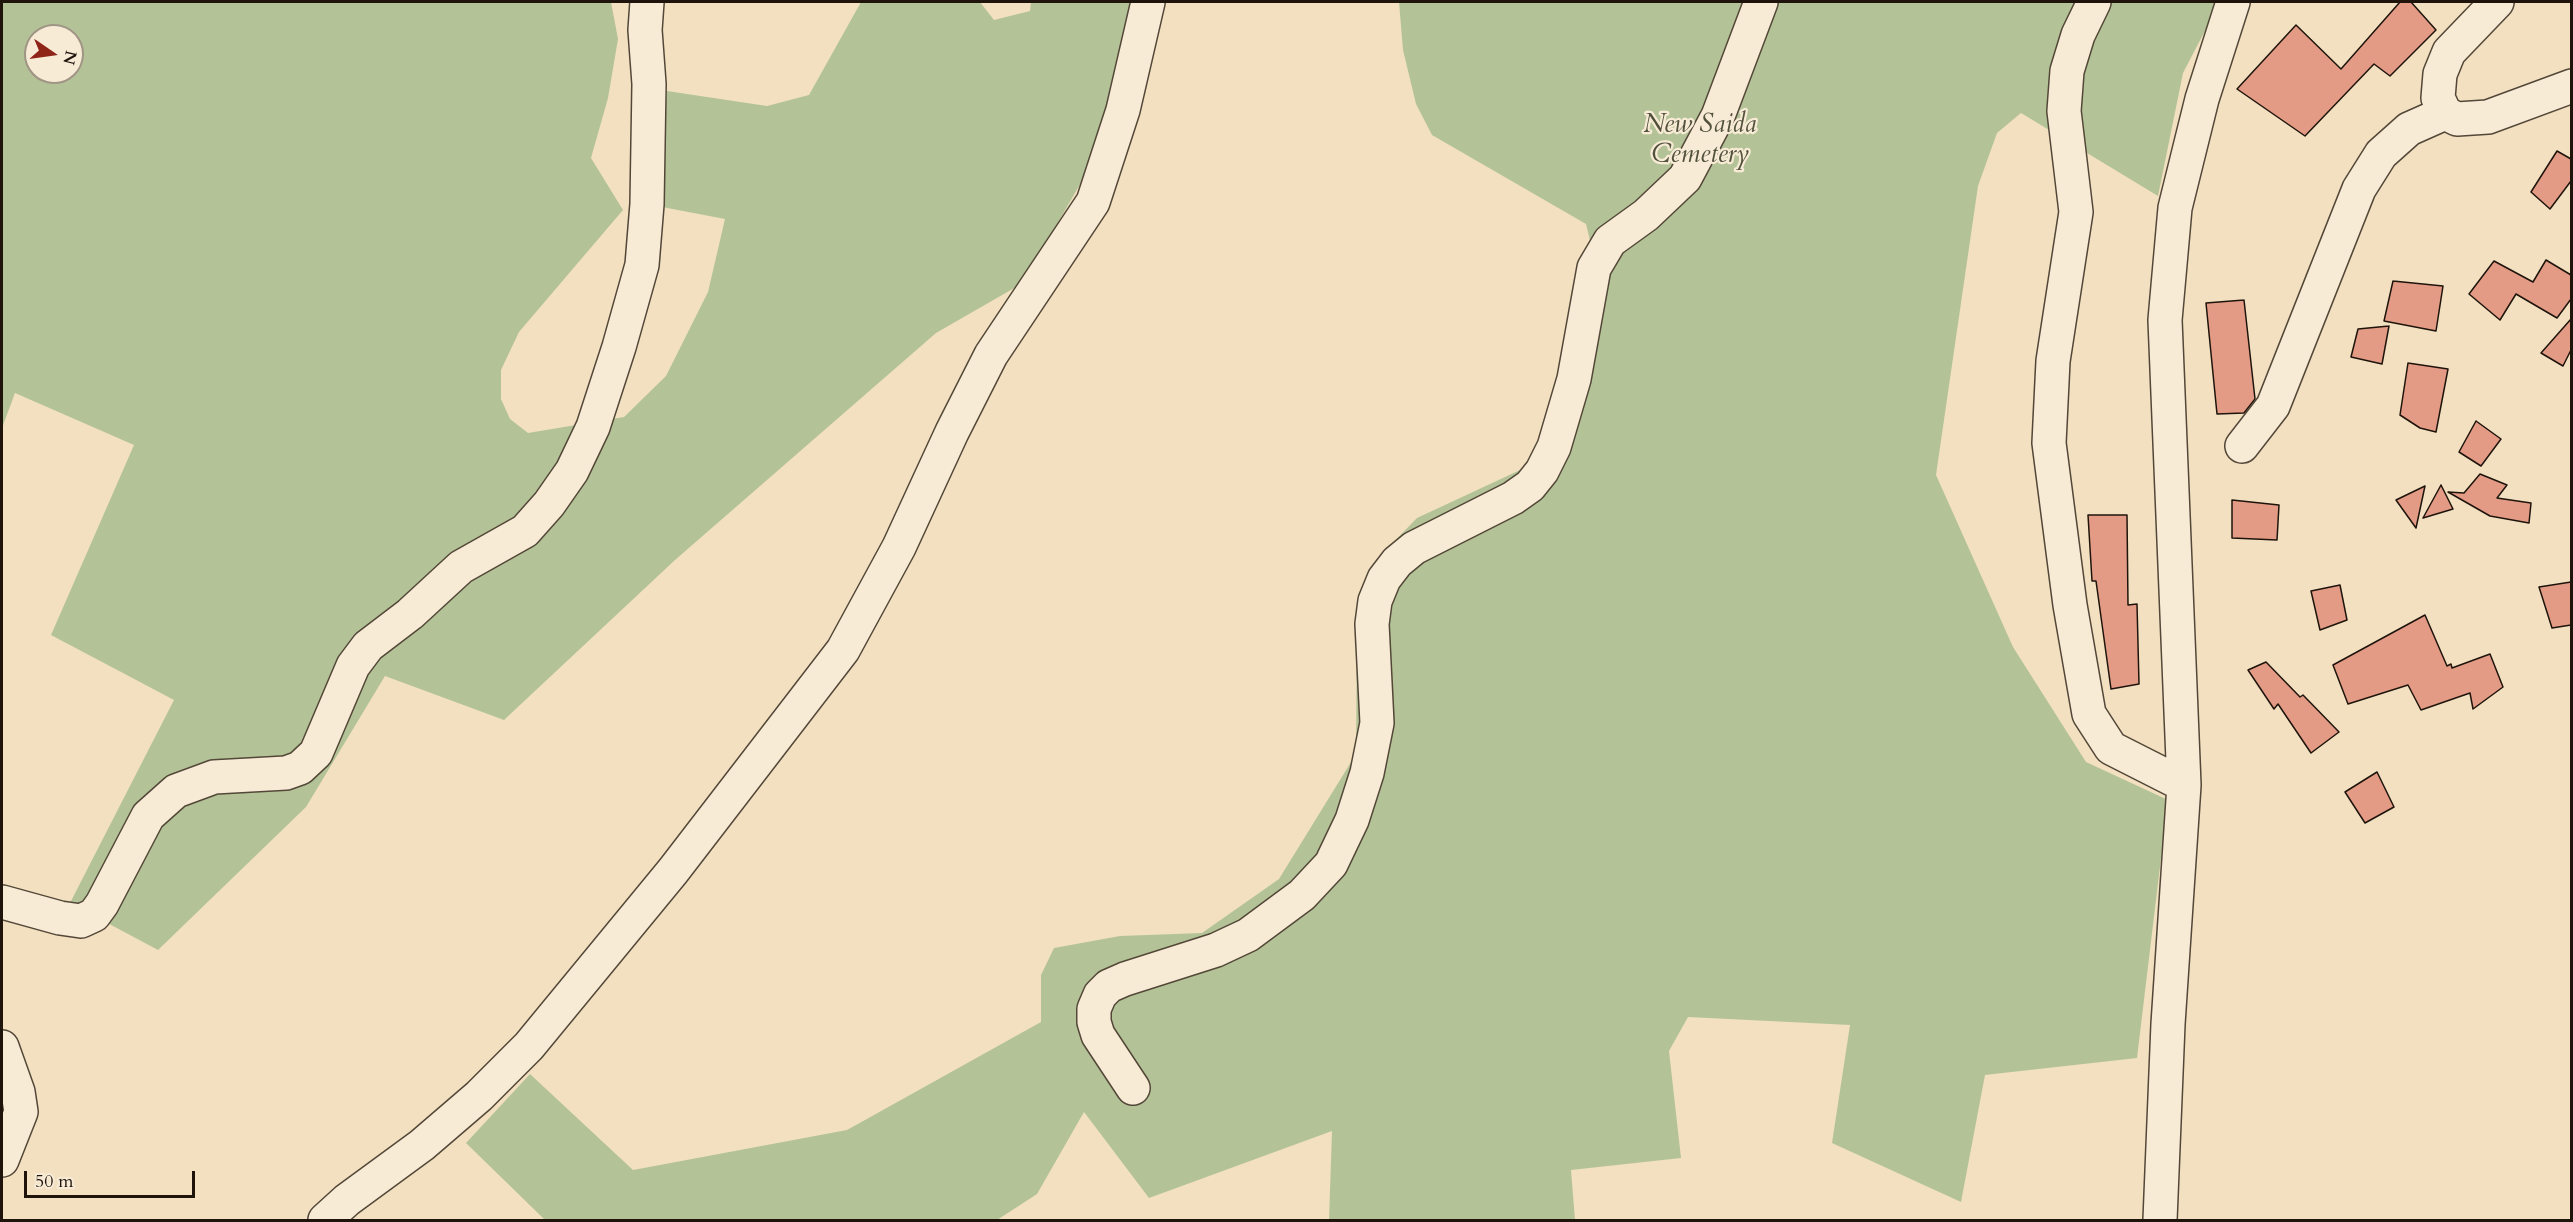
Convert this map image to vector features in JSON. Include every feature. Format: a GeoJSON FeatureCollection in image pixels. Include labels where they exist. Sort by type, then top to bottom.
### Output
{"type":"FeatureCollection","features":[{"type":"Feature","properties":{"kind":"street"},"geometry":{"type":"LineString","coordinates":[[2,902],[60,918],[81,921],[93,915],[102,904],[148,816],[176,791],[214,777],[286,772],[300,768],[316,753],[353,666],[368,646],[410,614],[461,567],[525,531],[549,504],[572,471],[592,427],[619,347],[642,265],[647,204],[649,84],[645,30],[647,2]]}},
{"type":"Feature","properties":{"kind":"street"},"geometry":{"type":"LineString","coordinates":[[326,1221],[347,1200],[447,1124],[529,1046],[673,871],[843,650],[899,547],[952,432],[992,355],[1093,202],[1123,110],[1148,2]]}},
{"type":"Feature","properties":{"kind":"street"},"geometry":{"type":"LineString","coordinates":[[1133,1088],[1096,1029],[1094,1009],[1100,995],[1109,986],[1125,979],[1216,950],[1248,935],[1302,895],[1331,864],[1352,820],[1368,773],[1377,723],[1377,681],[1372,624],[1375,601],[1384,579],[1397,562],[1414,548],[1513,498],[1530,486],[1542,471],[1554,447],[1574,378],[1593,268],[1610,241],[1646,215],[1685,178],[1718,116],[1761,2]]}},
{"type":"Feature","properties":{"kind":"street"},"geometry":{"type":"LineString","coordinates":[[2094,2],[2078,35],[2067,72],[2064,111],[2076,212],[2053,361],[2049,402],[2049,443],[2070,606],[2089,714],[2111,748],[2184,785]]}},
{"type":"Feature","properties":{"kind":"street"},"geometry":{"type":"LineString","coordinates":[[2160,1221],[2168,1024],[2184,785],[2165,320],[2175,208],[2202,99],[2234,2]]}},
{"type":"Feature","properties":{"kind":"street"},"geometry":{"type":"LineString","coordinates":[[2497,2],[2449,52],[2440,74],[2438,98],[2445,113],[2457,119],[2488,117],[2571,86]]}},
{"type":"Feature","properties":{"kind":"street"},"geometry":{"type":"LineString","coordinates":[[2242,446],[2273,406],[2359,189],[2381,154],[2409,129],[2445,113]]}},
{"type":"Feature","properties":{"kind":"street"},"geometry":{"type":"LineString","coordinates":[[2,1047],[18,1092],[21,1112],[2,1160]]}},
{"type":"Feature","properties":{"kind":"green space"},"geometry":{"type":"Polygon","coordinates":[[[2,2],[611,2],[618,39],[608,98],[591,158],[623,210],[519,332],[501,370],[501,399],[510,419],[528,433],[624,417],[666,376],[708,292],[725,219],[657,206],[667,91],[767,106],[809,95],[861,2],[980,2],[994,20],[1030,11],[1031,2],[1136,2],[1105,141],[1023,283],[936,333],[675,560],[504,720],[385,676],[306,807],[158,950],[70,903],[174,700],[51,635],[134,445],[15,393],[2,428],[2,2]]]}},
{"type":"Feature","properties":{"kind":"green space","name":"New Saida Cemetery"},"geometry":{"type":"Polygon","coordinates":[[[1399,2],[2220,2],[2183,73],[2158,196],[2021,113],[1997,133],[1978,186],[1936,475],[2013,647],[2086,762],[2168,800],[2137,1058],[1985,1075],[1961,1202],[1832,1143],[1850,1025],[1688,1017],[1669,1051],[1681,1158],[1571,1170],[1575,1220],[1329,1220],[1332,1131],[1149,1198],[1084,1112],[1037,1194],[997,1220],[545,1220],[466,1143],[530,1074],[633,1170],[847,1130],[1041,1022],[1041,975],[1054,948],[1120,936],[1202,933],[1279,879],[1356,754],[1357,622],[1381,555],[1417,518],[1533,464],[1592,249],[1586,224],[1432,135],[1416,104],[1403,50],[1399,2]]]}},
{"type":"Feature","properties":{"kind":"building"},"geometry":{"type":"Polygon","coordinates":[[[2400,2],[2411,2],[2436,30],[2390,76],[2374,64],[2305,136],[2237,89],[2296,25],[2341,69],[2400,2]]]}},
{"type":"Feature","properties":{"kind":"building"},"geometry":{"type":"Polygon","coordinates":[[[2557,151],[2571,159],[2571,181],[2550,209],[2531,192],[2557,151]]]}},
{"type":"Feature","properties":{"kind":"building"},"geometry":{"type":"Polygon","coordinates":[[[2546,260],[2571,275],[2571,299],[2557,318],[2516,294],[2500,320],[2469,294],[2494,261],[2533,282],[2546,260]]]}},
{"type":"Feature","properties":{"kind":"building"},"geometry":{"type":"Polygon","coordinates":[[[2393,281],[2443,286],[2436,331],[2384,321],[2393,281]]]}},
{"type":"Feature","properties":{"kind":"building"},"geometry":{"type":"Polygon","coordinates":[[[2244,300],[2255,399],[2244,413],[2217,414],[2206,303],[2244,300]]]}},
{"type":"Feature","properties":{"kind":"building"},"geometry":{"type":"Polygon","coordinates":[[[2571,319],[2571,350],[2563,366],[2541,353],[2571,319]]]}},
{"type":"Feature","properties":{"kind":"building"},"geometry":{"type":"Polygon","coordinates":[[[2389,326],[2382,364],[2351,357],[2358,329],[2389,326]]]}},
{"type":"Feature","properties":{"kind":"building"},"geometry":{"type":"Polygon","coordinates":[[[2408,363],[2448,369],[2436,432],[2420,428],[2400,415],[2408,363]]]}},
{"type":"Feature","properties":{"kind":"building"},"geometry":{"type":"Polygon","coordinates":[[[2476,421],[2501,439],[2481,466],[2459,452],[2476,421]]]}},
{"type":"Feature","properties":{"kind":"building"},"geometry":{"type":"Polygon","coordinates":[[[2480,474],[2507,485],[2497,498],[2531,503],[2529,523],[2490,516],[2448,492],[2464,493],[2480,474]]]}},
{"type":"Feature","properties":{"kind":"building"},"geometry":{"type":"Polygon","coordinates":[[[2441,485],[2453,509],[2423,518],[2441,485]]]}},
{"type":"Feature","properties":{"kind":"building"},"geometry":{"type":"Polygon","coordinates":[[[2425,486],[2416,528],[2396,500],[2425,486]]]}},
{"type":"Feature","properties":{"kind":"building"},"geometry":{"type":"Polygon","coordinates":[[[2232,500],[2279,505],[2277,540],[2232,538],[2232,500]]]}},
{"type":"Feature","properties":{"kind":"building"},"geometry":{"type":"Polygon","coordinates":[[[2088,515],[2127,515],[2128,605],[2137,604],[2139,684],[2111,689],[2096,581],[2092,581],[2088,515]]]}},
{"type":"Feature","properties":{"kind":"building"},"geometry":{"type":"Polygon","coordinates":[[[2571,582],[2571,625],[2552,628],[2539,587],[2571,582]]]}},
{"type":"Feature","properties":{"kind":"building"},"geometry":{"type":"Polygon","coordinates":[[[2340,585],[2347,620],[2320,630],[2311,591],[2340,585]]]}},
{"type":"Feature","properties":{"kind":"building"},"geometry":{"type":"Polygon","coordinates":[[[2425,615],[2447,666],[2451,664],[2452,668],[2490,654],[2503,687],[2473,709],[2470,693],[2421,710],[2408,685],[2348,704],[2333,665],[2425,615]]]}},
{"type":"Feature","properties":{"kind":"building"},"geometry":{"type":"Polygon","coordinates":[[[2266,662],[2339,732],[2311,753],[2278,704],[2274,709],[2248,670],[2266,662]]]}},
{"type":"Feature","properties":{"kind":"building"},"geometry":{"type":"Polygon","coordinates":[[[2377,772],[2394,807],[2365,823],[2345,792],[2377,772]]]}}]}
